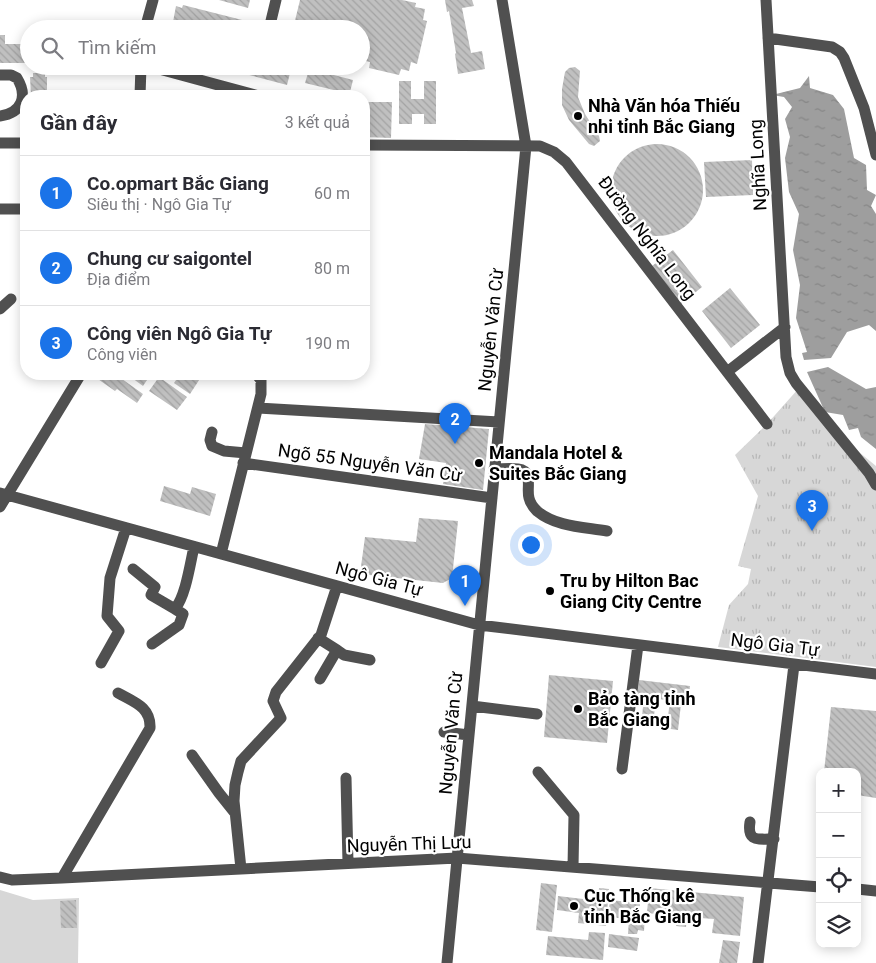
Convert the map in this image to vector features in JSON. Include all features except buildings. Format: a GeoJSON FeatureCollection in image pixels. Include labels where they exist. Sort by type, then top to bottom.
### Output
{"type":"FeatureCollection","features":[{"type":"Feature","properties":{"kind":"street"},"geometry":{"type":"LineString","coordinates":[[147,20],[153,0]]}},
{"type":"Feature","properties":{"kind":"street"},"geometry":{"type":"LineString","coordinates":[[271,20],[276,0]]}},
{"type":"Feature","properties":{"kind":"street","name":"Nguyễn Văn Cừ"},"geometry":{"type":"LineString","coordinates":[[446,963],[526,146],[502,0]]}},
{"type":"Feature","properties":{"kind":"street","name":"Nghĩa Long"},"geometry":{"type":"LineString","coordinates":[[766,0],[786,357],[790,373],[869,473],[876,485]]}},
{"type":"Feature","properties":{"kind":"street"},"geometry":{"type":"LineString","coordinates":[[768,38],[826,46],[840,52],[864,108],[876,155]]}},
{"type":"Feature","properties":{"kind":"street"},"geometry":{"type":"LineString","coordinates":[[0,75],[11,75],[17,78],[22,90]]}},
{"type":"Feature","properties":{"kind":"street"},"geometry":{"type":"LineString","coordinates":[[140,90],[141,75]]}},
{"type":"Feature","properties":{"kind":"street"},"geometry":{"type":"LineString","coordinates":[[181,75],[237,90]]}},
{"type":"Feature","properties":{"kind":"street"},"geometry":{"type":"LineString","coordinates":[[0,116],[14,112],[19,108],[20,104]]}},
{"type":"Feature","properties":{"kind":"street"},"geometry":{"type":"LineString","coordinates":[[864,108],[876,105]]}},
{"type":"Feature","properties":{"kind":"street"},"geometry":{"type":"LineString","coordinates":[[0,143],[20,143]]}},
{"type":"Feature","properties":{"kind":"street","name":"Đường Nghĩa Long"},"geometry":{"type":"LineString","coordinates":[[370,145],[540,146],[554,152],[566,162],[767,424]]}},
{"type":"Feature","properties":{"kind":"street"},"geometry":{"type":"LineString","coordinates":[[0,209],[20,209]]}},
{"type":"Feature","properties":{"kind":"street"},"geometry":{"type":"LineString","coordinates":[[0,309],[11,299]]}},
{"type":"Feature","properties":{"kind":"street"},"geometry":{"type":"LineString","coordinates":[[727,372],[785,327]]}},
{"type":"Feature","properties":{"kind":"street"},"geometry":{"type":"LineString","coordinates":[[0,507],[3,494],[77,380]]}},
{"type":"Feature","properties":{"kind":"street"},"geometry":{"type":"LineString","coordinates":[[221,554],[258,408],[262,387],[261,380]]}},
{"type":"Feature","properties":{"kind":"street"},"geometry":{"type":"LineString","coordinates":[[258,408],[499,422]]}},
{"type":"Feature","properties":{"kind":"street","name":"Ngõ 55 Nguyễn Văn Cừ"},"geometry":{"type":"LineString","coordinates":[[212,432],[210,440],[212,446],[245,458],[492,498]]}},
{"type":"Feature","properties":{"kind":"street"},"geometry":{"type":"LineString","coordinates":[[494,469],[518,469],[526,474],[529,478],[529,499],[535,509],[551,520],[562,524],[607,531]]}},
{"type":"Feature","properties":{"kind":"street","name":"Ngô Gia Tự"},"geometry":{"type":"LineString","coordinates":[[3,494],[479,625],[876,674]]}},
{"type":"Feature","properties":{"kind":"street"},"geometry":{"type":"LineString","coordinates":[[101,663],[119,631],[107,616],[110,578],[126,528]]}},
{"type":"Feature","properties":{"kind":"street"},"geometry":{"type":"LineString","coordinates":[[175,609],[184,587],[194,547]]}},
{"type":"Feature","properties":{"kind":"street"},"geometry":{"type":"LineString","coordinates":[[133,569],[154,587],[151,595],[182,614],[179,625],[152,644]]}},
{"type":"Feature","properties":{"kind":"street"},"geometry":{"type":"LineString","coordinates":[[241,869],[234,786],[242,761],[280,718],[273,701],[276,692],[318,638],[337,586]]}},
{"type":"Feature","properties":{"kind":"street"},"geometry":{"type":"LineString","coordinates":[[318,638],[344,655],[370,660]]}},
{"type":"Feature","properties":{"kind":"street"},"geometry":{"type":"LineString","coordinates":[[622,769],[638,645]]}},
{"type":"Feature","properties":{"kind":"street"},"geometry":{"type":"LineString","coordinates":[[320,679],[338,650]]}},
{"type":"Feature","properties":{"kind":"street"},"geometry":{"type":"LineString","coordinates":[[758,963],[794,665]]}},
{"type":"Feature","properties":{"kind":"street"},"geometry":{"type":"LineString","coordinates":[[62,878],[150,728],[150,719],[147,712],[118,693]]}},
{"type":"Feature","properties":{"kind":"street"},"geometry":{"type":"LineString","coordinates":[[472,706],[537,714]]}},
{"type":"Feature","properties":{"kind":"street"},"geometry":{"type":"LineString","coordinates":[[444,732],[469,735]]}},
{"type":"Feature","properties":{"kind":"street"},"geometry":{"type":"LineString","coordinates":[[192,755],[235,812]]}},
{"type":"Feature","properties":{"kind":"street"},"geometry":{"type":"LineString","coordinates":[[538,772],[574,815],[573,867]]}},
{"type":"Feature","properties":{"kind":"street"},"geometry":{"type":"LineString","coordinates":[[346,778],[348,863]]}},
{"type":"Feature","properties":{"kind":"street"},"geometry":{"type":"LineString","coordinates":[[750,822],[750,836],[754,839],[774,839]]}},
{"type":"Feature","properties":{"kind":"street","name":"Nguyễn Thị Lưu"},"geometry":{"type":"LineString","coordinates":[[0,877],[12,880],[62,878],[457,858],[816,887]]}},
{"type":"Feature","properties":{"kind":"street"},"geometry":{"type":"LineString","coordinates":[[861,889],[876,891]]}},
{"type":"Feature","properties":{"kind":"green space"},"geometry":{"type":"Polygon","coordinates":[[[799,388],[848,443],[876,466],[876,667],[718,647],[729,605],[748,584],[751,569],[738,566],[758,496],[735,455],[767,424],[799,388]]]}},
{"type":"Feature","properties":{"kind":"green space"},"geometry":{"type":"Polygon","coordinates":[[[0,890],[33,900],[79,898],[78,963],[0,963],[0,890]]]}},
{"type":"Feature","properties":{"kind":"water"},"geometry":{"type":"Polygon","coordinates":[[[809,76],[810,88],[833,95],[844,109],[854,158],[866,165],[867,190],[876,195],[871,206],[876,214],[876,331],[869,325],[847,332],[831,358],[804,360],[802,353],[807,352],[796,318],[800,285],[793,250],[799,214],[789,192],[785,158],[790,137],[785,119],[792,107],[784,97],[772,95],[800,88],[809,76]]]}},
{"type":"Feature","properties":{"kind":"water"},"geometry":{"type":"Polygon","coordinates":[[[828,367],[866,389],[876,387],[876,449],[861,437],[858,428],[849,430],[843,415],[825,412],[807,372],[828,367]]]}},
{"type":"Feature","properties":{"kind":"place","name":"Nhà Văn hóa Thiếu nhi tỉnh Bắc Giang"},"geometry":{"type":"Point","coordinates":[578,116]}},
{"type":"Feature","properties":{"kind":"place","name":"Chung cư saigontel"},"geometry":{"type":"Point","coordinates":[455,444]}},
{"type":"Feature","properties":{"kind":"place","name":"Mandala Hotel & Suites Bắc Giang"},"geometry":{"type":"Point","coordinates":[479,463]}},
{"type":"Feature","properties":{"kind":"place","name":"Công viên Ngô Gia Tự"},"geometry":{"type":"Point","coordinates":[812,531]}},
{"type":"Feature","properties":{"kind":"place","name":"Tru by Hilton Bac Giang City Centre"},"geometry":{"type":"Point","coordinates":[550,591]}},
{"type":"Feature","properties":{"kind":"place","name":"Co.opmart Bắc Giang"},"geometry":{"type":"Point","coordinates":[465,606]}},
{"type":"Feature","properties":{"kind":"place","name":"Bảo tàng tỉnh Bắc Giang"},"geometry":{"type":"Point","coordinates":[578,709]}},
{"type":"Feature","properties":{"kind":"place","name":"Cục Thống kê tỉnh Bắc Giang"},"geometry":{"type":"Point","coordinates":[574,906]}}]}
